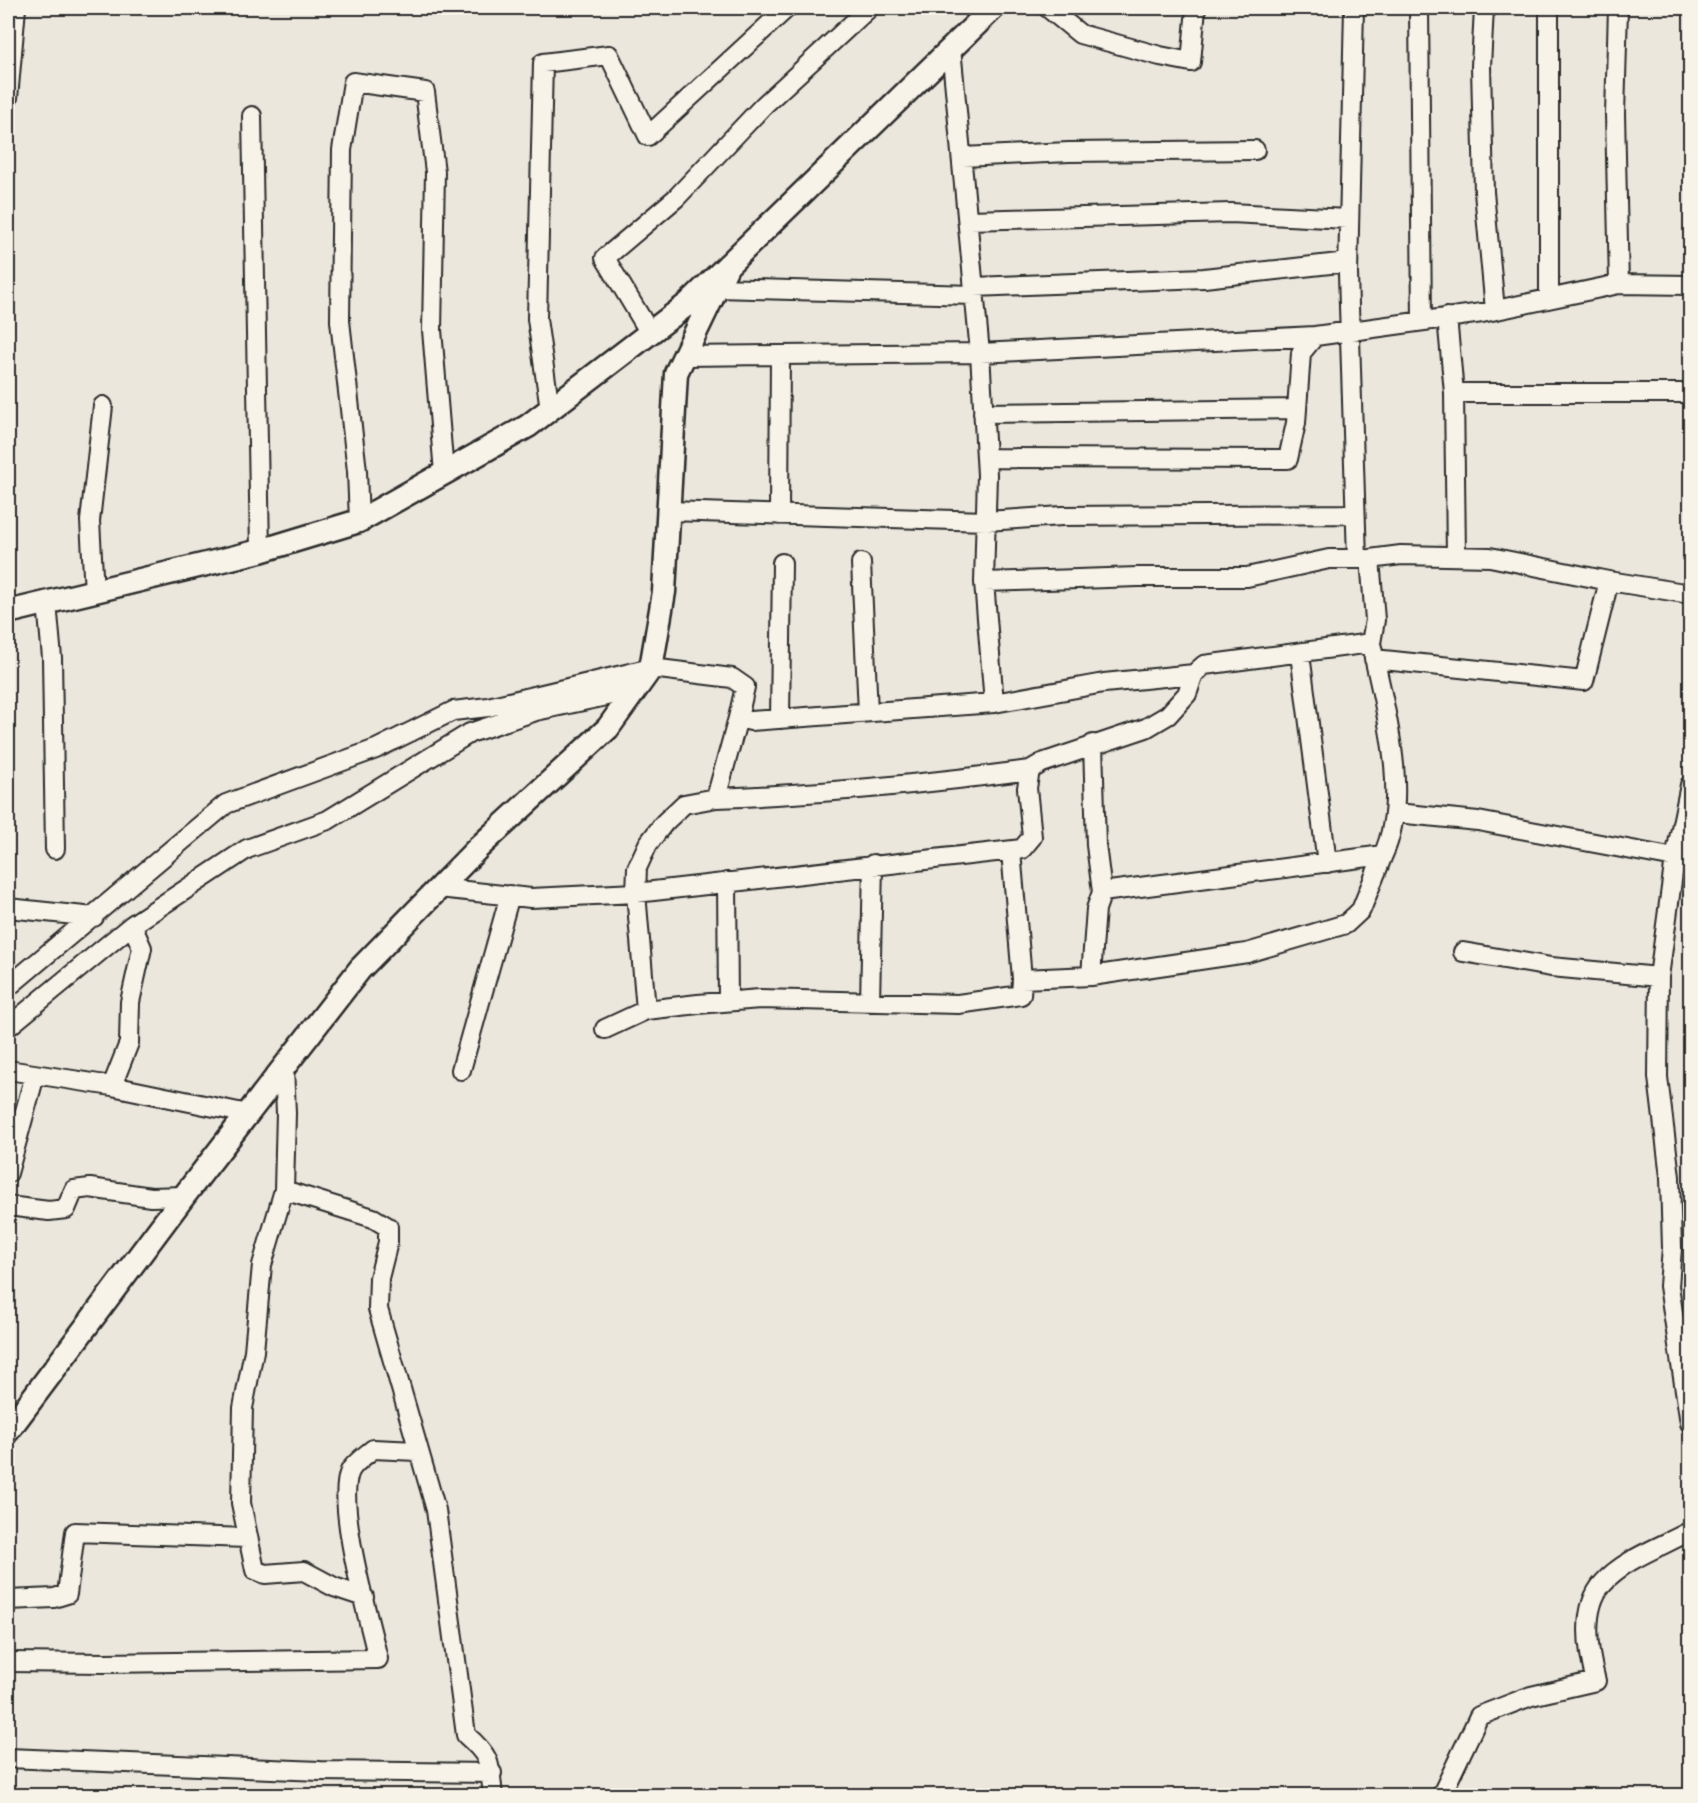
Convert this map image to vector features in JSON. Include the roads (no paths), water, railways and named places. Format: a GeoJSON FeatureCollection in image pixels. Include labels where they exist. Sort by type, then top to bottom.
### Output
{"type":"FeatureCollection","features":[{"type":"Feature","properties":{"kind":"main road"},"geometry":{"type":"LineString","coordinates":[[8,612],[260,550],[359,521],[528,426],[689,303],[993,8]]}},
{"type":"Feature","properties":{"kind":"main road"},"geometry":{"type":"LineString","coordinates":[[8,1431],[184,1196],[360,969],[478,848],[608,728],[651,668],[664,592],[676,373],[728,265]]}},
{"type":"Feature","properties":{"kind":"street"},"geometry":{"type":"LineString","coordinates":[[8,98],[16,8]]}},
{"type":"Feature","properties":{"kind":"street"},"geometry":{"type":"LineString","coordinates":[[550,409],[537,319],[543,63],[609,55],[648,136],[787,8]]}},
{"type":"Feature","properties":{"kind":"street"},"geometry":{"type":"LineString","coordinates":[[650,333],[605,258],[676,198],[764,105],[868,8]]}},
{"type":"Feature","properties":{"kind":"street"},"geometry":{"type":"LineString","coordinates":[[1048,8],[1080,34],[1191,62],[1196,8]]}},
{"type":"Feature","properties":{"kind":"street"},"geometry":{"type":"LineString","coordinates":[[1022,979],[1091,976],[1247,953],[1346,924],[1361,910],[1391,837],[1396,813],[1389,736],[1373,651],[1375,620],[1355,514],[1348,262],[1354,8]]}},
{"type":"Feature","properties":{"kind":"street"},"geometry":{"type":"LineString","coordinates":[[1419,8],[1422,321]]}},
{"type":"Feature","properties":{"kind":"street"},"geometry":{"type":"LineString","coordinates":[[1484,8],[1481,66],[1484,192],[1494,310]]}},
{"type":"Feature","properties":{"kind":"street"},"geometry":{"type":"LineString","coordinates":[[1549,8],[1550,298]]}},
{"type":"Feature","properties":{"kind":"street"},"geometry":{"type":"LineString","coordinates":[[1618,8],[1615,114],[1619,284]]}},
{"type":"Feature","properties":{"kind":"street"},"geometry":{"type":"LineString","coordinates":[[951,48],[980,353],[986,458],[984,582],[994,703]]}},
{"type":"Feature","properties":{"kind":"street"},"geometry":{"type":"LineString","coordinates":[[359,521],[357,471],[340,321],[342,150],[353,82],[425,92],[435,172],[432,330],[444,473]]}},
{"type":"Feature","properties":{"kind":"street"},"geometry":{"type":"LineString","coordinates":[[252,116],[260,550]]}},
{"type":"Feature","properties":{"kind":"street"},"geometry":{"type":"LineString","coordinates":[[962,157],[1069,152],[1255,150]]}},
{"type":"Feature","properties":{"kind":"street"},"geometry":{"type":"LineString","coordinates":[[968,220],[1231,213],[1348,219]]}},
{"type":"Feature","properties":{"kind":"street"},"geometry":{"type":"LineString","coordinates":[[717,288],[974,291],[1204,278],[1348,262]]}},
{"type":"Feature","properties":{"kind":"street"},"geometry":{"type":"LineString","coordinates":[[683,356],[980,353],[1315,336],[1494,310],[1619,284],[1690,285]]}},
{"type":"Feature","properties":{"kind":"street"},"geometry":{"type":"LineString","coordinates":[[1447,317],[1454,393],[1456,556]]}},
{"type":"Feature","properties":{"kind":"street"},"geometry":{"type":"LineString","coordinates":[[986,458],[1288,459],[1296,409],[1301,352],[1315,336]]}},
{"type":"Feature","properties":{"kind":"street"},"geometry":{"type":"LineString","coordinates":[[779,514],[780,356]]}},
{"type":"Feature","properties":{"kind":"street"},"geometry":{"type":"LineString","coordinates":[[1454,393],[1690,393]]}},
{"type":"Feature","properties":{"kind":"street"},"geometry":{"type":"LineString","coordinates":[[94,592],[90,521],[102,406]]}},
{"type":"Feature","properties":{"kind":"street"},"geometry":{"type":"LineString","coordinates":[[983,413],[1296,409]]}},
{"type":"Feature","properties":{"kind":"street"},"geometry":{"type":"LineString","coordinates":[[669,511],[986,521],[1062,516],[1355,514]]}},
{"type":"Feature","properties":{"kind":"street"},"geometry":{"type":"LineString","coordinates":[[984,582],[1138,576],[1248,577],[1329,559],[1363,559],[1401,555],[1490,557],[1609,581],[1690,594]]}},
{"type":"Feature","properties":{"kind":"street"},"geometry":{"type":"LineString","coordinates":[[780,719],[782,563]]}},
{"type":"Feature","properties":{"kind":"street"},"geometry":{"type":"LineString","coordinates":[[861,563],[868,712]]}},
{"type":"Feature","properties":{"kind":"street"},"geometry":{"type":"LineString","coordinates":[[646,1010],[636,893],[637,868],[648,844],[664,823],[684,804],[716,798],[806,795],[1030,770],[1042,763],[1094,744],[1146,728],[1168,715],[1187,694],[1194,674],[1204,665],[1300,654],[1373,651],[1584,681],[1609,581]]}},
{"type":"Feature","properties":{"kind":"street"},"geometry":{"type":"LineString","coordinates":[[47,603],[52,658],[55,849]]}},
{"type":"Feature","properties":{"kind":"street"},"geometry":{"type":"LineString","coordinates":[[1300,654],[1327,862]]}},
{"type":"Feature","properties":{"kind":"street"},"geometry":{"type":"LineString","coordinates":[[8,987],[226,804],[376,749],[453,711],[488,707],[651,668],[732,678],[745,687],[716,798]]}},
{"type":"Feature","properties":{"kind":"street"},"geometry":{"type":"LineString","coordinates":[[738,718],[751,721],[994,703],[1104,683],[1194,674]]}},
{"type":"Feature","properties":{"kind":"street"},"geometry":{"type":"LineString","coordinates":[[8,1027],[132,925],[247,849],[328,820],[470,733],[536,711],[635,690]]}},
{"type":"Feature","properties":{"kind":"street"},"geometry":{"type":"LineString","coordinates":[[1091,976],[1096,909],[1102,892],[1096,845],[1094,744]]}},
{"type":"Feature","properties":{"kind":"street"},"geometry":{"type":"LineString","coordinates":[[439,888],[531,898],[636,893],[873,864],[1022,849],[1032,837],[1027,788],[1030,770]]}},
{"type":"Feature","properties":{"kind":"street"},"geometry":{"type":"LineString","coordinates":[[1690,785],[1683,860],[1659,976],[1658,1077],[1670,1177],[1672,1248],[1669,1286],[1690,1424]]}},
{"type":"Feature","properties":{"kind":"street"},"geometry":{"type":"LineString","coordinates":[[1396,813],[1478,821],[1683,860]]}},
{"type":"Feature","properties":{"kind":"street"},"geometry":{"type":"LineString","coordinates":[[605,1029],[646,1010],[760,999],[958,1004],[1020,995],[1022,979],[1011,850]]}},
{"type":"Feature","properties":{"kind":"street"},"geometry":{"type":"LineString","coordinates":[[1102,892],[1383,855]]}},
{"type":"Feature","properties":{"kind":"street"},"geometry":{"type":"LineString","coordinates":[[870,1002],[873,864]]}},
{"type":"Feature","properties":{"kind":"street"},"geometry":{"type":"LineString","coordinates":[[727,882],[728,1002]]}},
{"type":"Feature","properties":{"kind":"street"},"geometry":{"type":"LineString","coordinates":[[461,1070],[510,895]]}},
{"type":"Feature","properties":{"kind":"street"},"geometry":{"type":"LineString","coordinates":[[8,908],[93,917]]}},
{"type":"Feature","properties":{"kind":"street"},"geometry":{"type":"LineString","coordinates":[[112,1086],[129,1043],[130,1002],[142,948],[132,925]]}},
{"type":"Feature","properties":{"kind":"street"},"geometry":{"type":"LineString","coordinates":[[1463,952],[1551,968],[1659,976]]}},
{"type":"Feature","properties":{"kind":"street"},"geometry":{"type":"LineString","coordinates":[[284,1067],[286,1113],[284,1190],[262,1265],[254,1351],[243,1408],[241,1503],[255,1570],[276,1575],[304,1571],[334,1587],[364,1597]]}},
{"type":"Feature","properties":{"kind":"street"},"geometry":{"type":"LineString","coordinates":[[8,1070],[112,1086],[248,1114]]}},
{"type":"Feature","properties":{"kind":"street"},"geometry":{"type":"LineString","coordinates":[[8,1173],[35,1074]]}},
{"type":"Feature","properties":{"kind":"street"},"geometry":{"type":"LineString","coordinates":[[8,1206],[49,1211],[66,1209],[74,1190],[90,1188],[151,1197],[184,1196]]}},
{"type":"Feature","properties":{"kind":"street"},"geometry":{"type":"LineString","coordinates":[[284,1190],[373,1218],[388,1227],[388,1242],[379,1278],[378,1309],[436,1510],[466,1735],[486,1753],[492,1773],[493,1796]]}},
{"type":"Feature","properties":{"kind":"street"},"geometry":{"type":"LineString","coordinates":[[8,1662],[105,1664],[378,1659],[350,1532],[345,1488],[351,1469],[374,1449],[417,1450]]}},
{"type":"Feature","properties":{"kind":"street"},"geometry":{"type":"LineString","coordinates":[[1442,1796],[1479,1716],[1531,1696],[1596,1681],[1590,1659],[1588,1633],[1590,1611],[1602,1584],[1628,1564],[1690,1531]]}},
{"type":"Feature","properties":{"kind":"street"},"geometry":{"type":"LineString","coordinates":[[8,1600],[54,1598],[67,1594],[75,1532],[247,1538]]}},
{"type":"Feature","properties":{"kind":"street"},"geometry":{"type":"LineString","coordinates":[[8,1758],[320,1771],[492,1773]]}}]}
